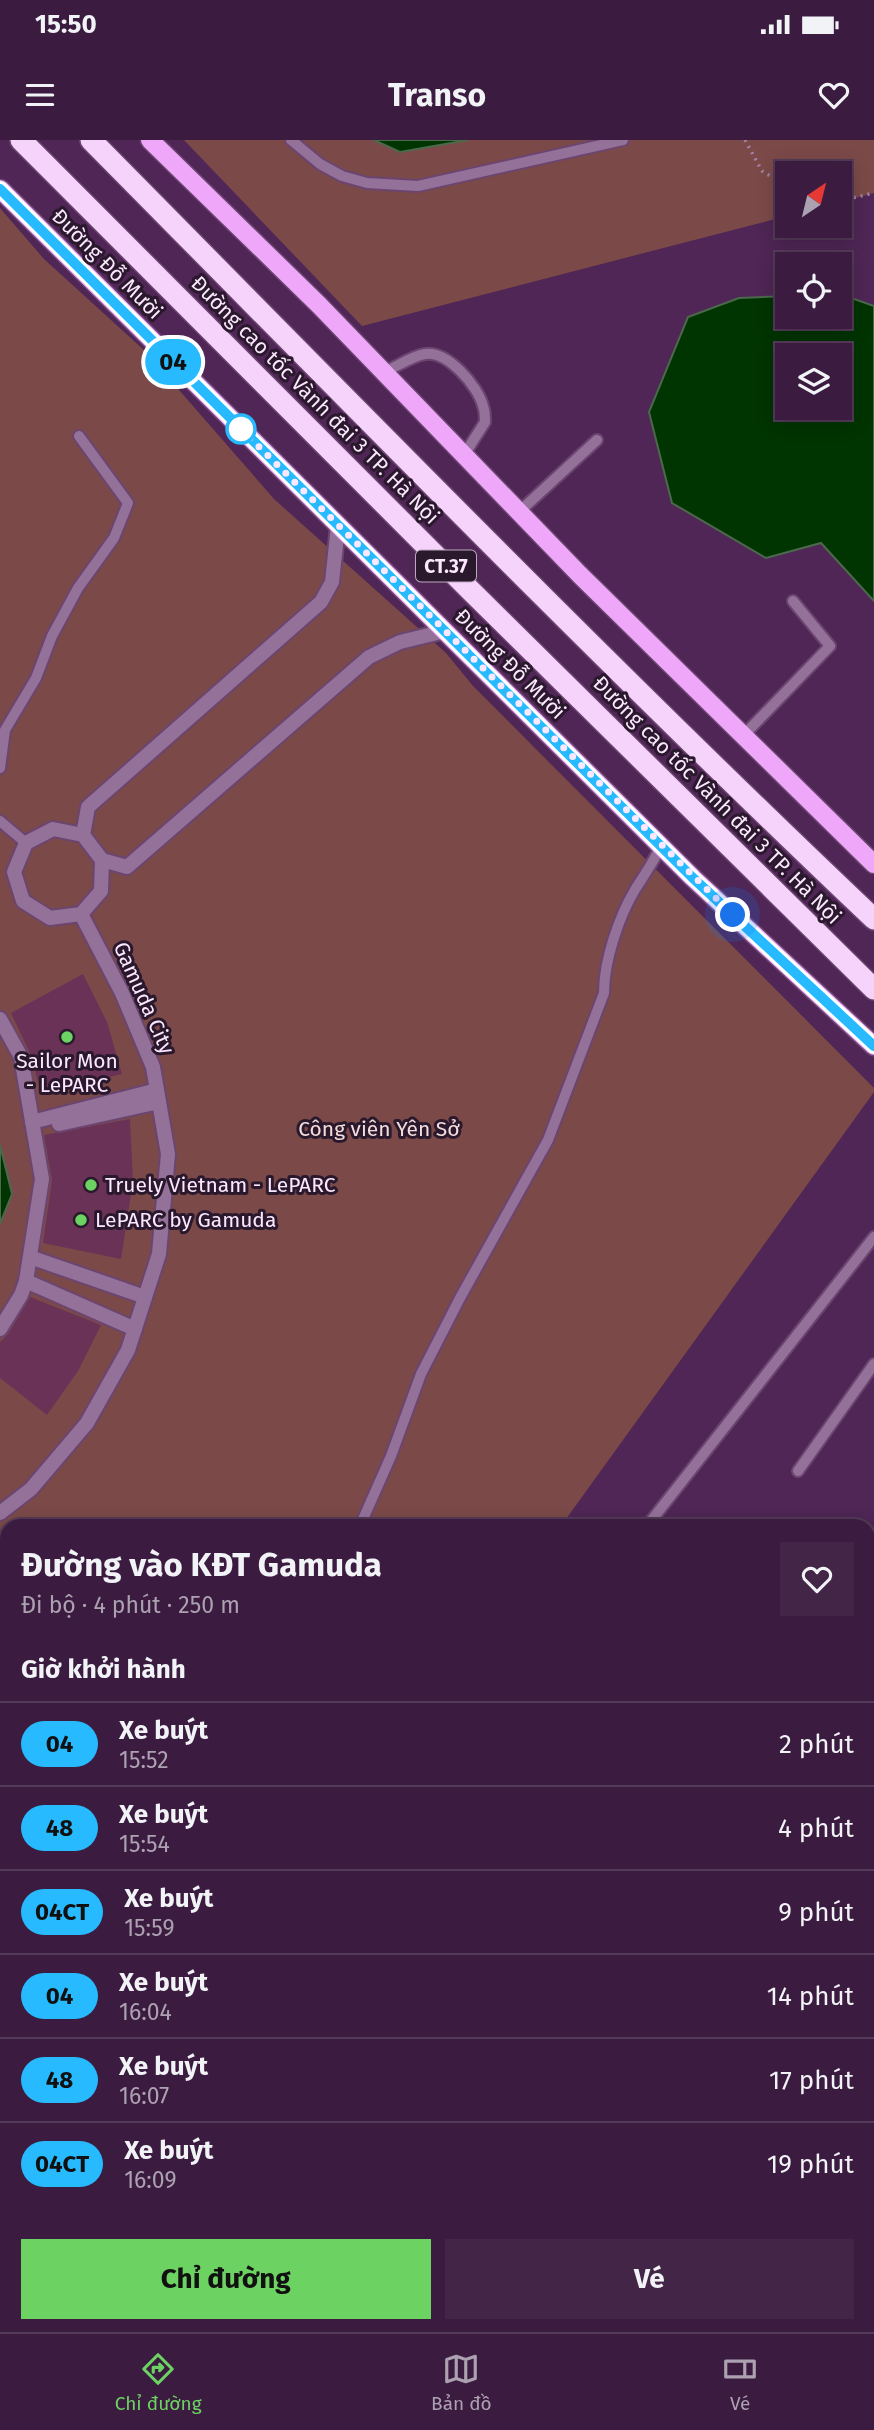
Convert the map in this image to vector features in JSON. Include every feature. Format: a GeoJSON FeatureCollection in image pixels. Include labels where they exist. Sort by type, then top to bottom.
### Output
{"type":"FeatureCollection","features":[{"type":"Feature","properties":{"kind":"highway","name":"Đường cao tốc Vành đai 3 TP. Hà Nội"},"geometry":{"type":"LineString","coordinates":[[21,140],[478,599],[874,989]]}},
{"type":"Feature","properties":{"kind":"highway","name":"Đường cao tốc Vành đai 3 TP. Hà Nội"},"geometry":{"type":"LineString","coordinates":[[91,140],[560,614],[725,778],[874,919]]}},
{"type":"Feature","properties":{"kind":"main road"},"geometry":{"type":"LineString","coordinates":[[149,140],[319,305],[519,512],[874,864]]}},
{"type":"Feature","properties":{"kind":"main road","name":"Đường Đỗ Mười"},"geometry":{"type":"LineString","coordinates":[[0,189],[661,846],[874,1046]]}},
{"type":"Feature","properties":{"kind":"street"},"geometry":{"type":"LineString","coordinates":[[83,835],[88,807],[321,602],[332,582],[338,526]]}},
{"type":"Feature","properties":{"kind":"street"},"geometry":{"type":"LineString","coordinates":[[102,860],[102,891],[80,914],[50,918],[23,901],[14,872],[26,843],[53,829],[83,835],[102,860],[127,867],[369,657],[400,642],[445,631]]}},
{"type":"Feature","properties":{"kind":"street","name":"Gamuda City"},"geometry":{"type":"LineString","coordinates":[[0,1513],[31,1489],[87,1423],[128,1350],[159,1254],[168,1154],[153,1067],[122,993],[80,914]]}},
{"type":"Feature","properties":{"kind":"street"},"geometry":{"type":"LineString","coordinates":[[0,1020],[21,1057],[42,1180],[26,1281],[21,1295],[0,1329]]}},
{"type":"Feature","properties":{"kind":"street"},"geometry":{"type":"LineString","coordinates":[[33,1126],[158,1096]]}},
{"type":"Feature","properties":{"kind":"street"},"geometry":{"type":"LineString","coordinates":[[30,1257],[145,1297]]}},
{"type":"Feature","properties":{"kind":"street"},"geometry":{"type":"LineString","coordinates":[[26,1281],[135,1329]]}},
{"type":"Feature","properties":{"kind":"lane"},"geometry":{"type":"LineString","coordinates":[[290,140],[320,164],[342,176],[368,183],[418,186],[623,140]]}},
{"type":"Feature","properties":{"kind":"lane"},"geometry":{"type":"LineString","coordinates":[[384,372],[425,354],[438,355],[454,364],[474,388],[483,405],[485,422],[464,455]]}},
{"type":"Feature","properties":{"kind":"lane"},"geometry":{"type":"LineString","coordinates":[[0,768],[5,730],[36,678],[52,636],[78,588],[114,538],[128,503],[79,436]]}},
{"type":"Feature","properties":{"kind":"lane"},"geometry":{"type":"LineString","coordinates":[[519,512],[597,440]]}},
{"type":"Feature","properties":{"kind":"lane"},"geometry":{"type":"LineString","coordinates":[[743,736],[830,646],[793,601]]}},
{"type":"Feature","properties":{"kind":"lane"},"geometry":{"type":"LineString","coordinates":[[0,821],[26,843]]}},
{"type":"Feature","properties":{"kind":"lane"},"geometry":{"type":"LineString","coordinates":[[363,1519],[391,1456],[421,1374],[548,1140],[604,993],[604,978],[614,938],[635,890],[661,846]]}},
{"type":"Feature","properties":{"kind":"lane"},"geometry":{"type":"LineString","coordinates":[[653,1519],[874,1237]]}},
{"type":"Feature","properties":{"kind":"lane"},"geometry":{"type":"LineString","coordinates":[[798,1471],[874,1364]]}},
{"type":"Feature","properties":{"kind":"path"},"geometry":{"type":"LineString","coordinates":[[745,140],[762,171],[775,179]]}},
{"type":"Feature","properties":{"kind":"path"},"geometry":{"type":"LineString","coordinates":[[852,198],[874,193]]}},
{"type":"Feature","properties":{"kind":"green space"},"geometry":{"type":"Polygon","coordinates":[[[184,140],[874,140],[874,193],[852,199],[852,161],[775,161],[775,219],[362,326],[184,140]]]}},
{"type":"Feature","properties":{"kind":"green space","name":"Công viên Yên Sở"},"geometry":{"type":"Polygon","coordinates":[[[0,208],[44,259],[145,351],[274,499],[446,653],[473,686],[874,1088],[874,1092],[566,1519],[0,1519],[0,208]]]}},
{"type":"Feature","properties":{"kind":"shaded area"},"geometry":{"type":"Polygon","coordinates":[[[374,140],[468,140],[400,152],[374,140]]]}},
{"type":"Feature","properties":{"kind":"shaded area"},"geometry":{"type":"Polygon","coordinates":[[[775,296],[775,329],[852,329],[852,298],[874,306],[874,601],[821,543],[766,558],[672,503],[649,412],[688,317],[739,298],[775,296]]]}},
{"type":"Feature","properties":{"kind":"shaded area"},"geometry":{"type":"Polygon","coordinates":[[[0,1145],[12,1194],[0,1224],[0,1145]]]}},
{"type":"Feature","properties":{"kind":"building","name":"Sailor Mon - LePARC"},"geometry":{"type":"Polygon","coordinates":[[[83,974],[107,1022],[122,1074],[41,1092],[29,1051],[11,1013],[83,974]]]}},
{"type":"Feature","properties":{"kind":"building","name":"Truely Vietnam - LePARC"},"geometry":{"type":"Polygon","coordinates":[[[130,1119],[133,1181],[121,1259],[43,1243],[52,1180],[44,1135],[130,1119]]]}},
{"type":"Feature","properties":{"kind":"building"},"geometry":{"type":"Polygon","coordinates":[[[30,1297],[101,1325],[78,1371],[47,1415],[0,1378],[0,1342],[8,1334],[30,1297]]]}},
{"type":"Feature","properties":{"kind":"bus line","name":"04"},"geometry":{"type":"LineString","coordinates":[[0,189],[693,878],[874,1046]]}},
{"type":"Feature","properties":{"kind":"place","name":"Sailor Mon - LePARC"},"geometry":{"type":"Point","coordinates":[67,1037]}},
{"type":"Feature","properties":{"kind":"place","name":"Truely Vietnam - LePARC"},"geometry":{"type":"Point","coordinates":[91,1185]}},
{"type":"Feature","properties":{"kind":"place","name":"LePARC by Gamuda"},"geometry":{"type":"Point","coordinates":[81,1220]}},
{"type":"Feature","properties":{"kind":"route"},"geometry":{"type":"LineString","coordinates":[[241,429],[733,915]]}}]}
